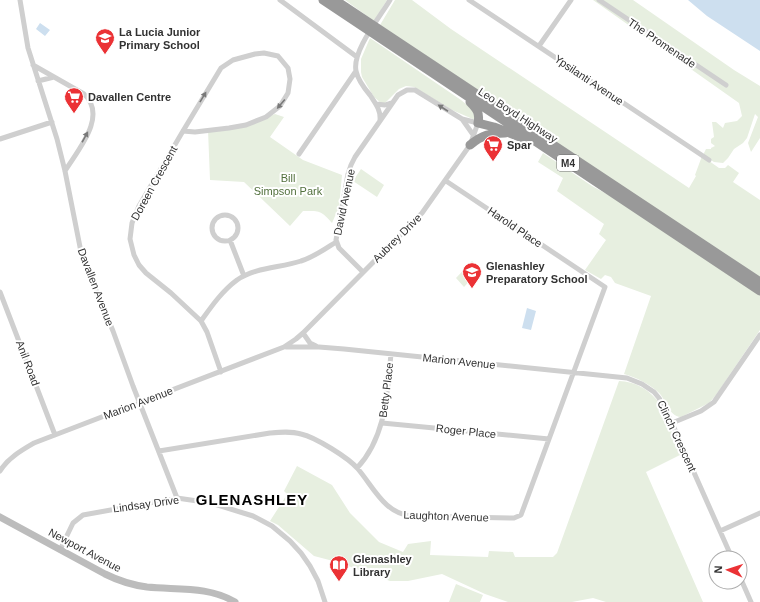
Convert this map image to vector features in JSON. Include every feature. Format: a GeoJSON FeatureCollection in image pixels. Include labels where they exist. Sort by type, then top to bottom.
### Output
{"type":"FeatureCollection","features":[{"type":"Feature","properties":{"kind":"highway","name":"Leo Boyd Highway"},"geometry":{"type":"LineString","coordinates":[[323,0],[365,24]]}},
{"type":"Feature","properties":{"kind":"highway","name":"Leo Boyd Highway"},"geometry":{"type":"LineString","coordinates":[[335,0],[365,24],[462,93],[760,291]]}},
{"type":"Feature","properties":{"kind":"highway","name":"Leo Boyd Highway"},"geometry":{"type":"LineString","coordinates":[[378,33],[760,282]]}},
{"type":"Feature","properties":{"kind":"highway"},"geometry":{"type":"LineString","coordinates":[[462,93],[478,111],[478,123],[520,137],[557,155]]}},
{"type":"Feature","properties":{"kind":"highway"},"geometry":{"type":"LineString","coordinates":[[470,145],[478,138],[491,134],[505,134],[520,137]]}},
{"type":"Feature","properties":{"kind":"street","name":"Davallen Avenue"},"geometry":{"type":"LineString","coordinates":[[20,0],[28,48],[52,122],[65,171],[82,257],[113,331],[177,498]]}},
{"type":"Feature","properties":{"kind":"street"},"geometry":{"type":"LineString","coordinates":[[280,0],[357,56]]}},
{"type":"Feature","properties":{"kind":"street"},"geometry":{"type":"LineString","coordinates":[[379,121],[380,112],[361,82],[356,71],[357,56],[390,0]]}},
{"type":"Feature","properties":{"kind":"street","name":"Ypsilanti Avenue"},"geometry":{"type":"LineString","coordinates":[[469,0],[709,160]]}},
{"type":"Feature","properties":{"kind":"street"},"geometry":{"type":"LineString","coordinates":[[539,46],[571,0]]}},
{"type":"Feature","properties":{"kind":"street","name":"The Promenade"},"geometry":{"type":"LineString","coordinates":[[599,0],[726,85]]}},
{"type":"Feature","properties":{"kind":"street","name":"Doreen Crescent"},"geometry":{"type":"LineString","coordinates":[[183,131],[195,132],[229,128],[246,125],[266,117],[280,106],[288,93],[290,79],[288,68],[278,56],[264,53],[255,54],[228,62],[218,72],[183,131],[139,206],[132,223],[130,238],[137,260],[146,273],[171,293],[201,321],[207,332],[221,372]]}},
{"type":"Feature","properties":{"kind":"street"},"geometry":{"type":"LineString","coordinates":[[33,65],[84,94],[91,101],[94,110],[93,120],[88,132],[65,171]]}},
{"type":"Feature","properties":{"kind":"street"},"geometry":{"type":"LineString","coordinates":[[299,154],[356,71]]}},
{"type":"Feature","properties":{"kind":"street"},"geometry":{"type":"LineString","coordinates":[[38,81],[54,77]]}},
{"type":"Feature","properties":{"kind":"street","name":"David Avenue"},"geometry":{"type":"LineString","coordinates":[[363,272],[339,248],[336,242],[348,174],[355,157],[400,92],[415,90],[462,120]]}},
{"type":"Feature","properties":{"kind":"street"},"geometry":{"type":"LineString","coordinates":[[376,104],[385,105],[392,103]]}},
{"type":"Feature","properties":{"kind":"street"},"geometry":{"type":"LineString","coordinates":[[462,120],[478,123]]}},
{"type":"Feature","properties":{"kind":"street"},"geometry":{"type":"LineString","coordinates":[[462,120],[474,136]]}},
{"type":"Feature","properties":{"kind":"street"},"geometry":{"type":"LineString","coordinates":[[0,139],[52,122]]}},
{"type":"Feature","properties":{"kind":"street","name":"Aubrey Drive"},"geometry":{"type":"LineString","coordinates":[[296,339],[418,217],[470,145],[478,123]]}},
{"type":"Feature","properties":{"kind":"street","name":"Harold Place"},"geometry":{"type":"LineString","coordinates":[[446,180],[605,287]]}},
{"type":"Feature","properties":{"kind":"street"},"geometry":{"type":"LineString","coordinates":[[220,216],[230,216],[235,218],[237,223],[237,233],[230,240],[220,240],[213,233],[212,228],[216,218],[220,216]]}},
{"type":"Feature","properties":{"kind":"street"},"geometry":{"type":"LineString","coordinates":[[230,240],[244,276]]}},
{"type":"Feature","properties":{"kind":"street","name":"David Avenue"},"geometry":{"type":"LineString","coordinates":[[201,321],[223,292],[244,276],[261,270],[303,261],[318,254],[336,242]]}},
{"type":"Feature","properties":{"kind":"street","name":"Laughton Avenue"},"geometry":{"type":"LineString","coordinates":[[159,450],[270,433],[292,432],[316,440],[344,457],[357,468],[388,507],[398,514],[404,516],[514,518],[523,512],[605,287]]}},
{"type":"Feature","properties":{"kind":"street","name":"Anil Road"},"geometry":{"type":"LineString","coordinates":[[0,292],[55,435]]}},
{"type":"Feature","properties":{"kind":"street"},"geometry":{"type":"LineString","coordinates":[[303,333],[310,343],[319,347]]}},
{"type":"Feature","properties":{"kind":"street"},"geometry":{"type":"LineString","coordinates":[[672,423],[701,411],[714,402],[760,335]]}},
{"type":"Feature","properties":{"kind":"street","name":"Marion Avenue"},"geometry":{"type":"LineString","coordinates":[[0,471],[12,458],[34,443],[284,347],[296,339]]}},
{"type":"Feature","properties":{"kind":"street","name":"Marion Avenue"},"geometry":{"type":"LineString","coordinates":[[284,347],[319,347],[574,372]]}},
{"type":"Feature","properties":{"kind":"street","name":"Betty Place"},"geometry":{"type":"LineString","coordinates":[[357,468],[369,452],[382,422],[385,411],[391,354]]}},
{"type":"Feature","properties":{"kind":"street","name":"Clinch Crescent"},"geometry":{"type":"LineString","coordinates":[[574,372],[627,378],[642,384],[659,398],[672,423],[728,550]]}},
{"type":"Feature","properties":{"kind":"street","name":"Roger Place"},"geometry":{"type":"LineString","coordinates":[[382,422],[549,440]]}},
{"type":"Feature","properties":{"kind":"street","name":"Lindsay Drive"},"geometry":{"type":"LineString","coordinates":[[60,550],[73,524],[82,515],[177,498],[211,503],[253,516],[272,526],[290,541],[306,560],[318,581],[325,602]]}},
{"type":"Feature","properties":{"kind":"street"},"geometry":{"type":"LineString","coordinates":[[720,531],[760,513]]}},
{"type":"Feature","properties":{"kind":"street","name":"Newport Avenue"},"geometry":{"type":"LineString","coordinates":[[0,517],[121,582],[147,586],[203,590],[216,593],[235,602]]}},
{"type":"Feature","properties":{"kind":"street"},"geometry":{"type":"LineString","coordinates":[[746,590],[751,602]]}},
{"type":"Feature","properties":{"kind":"green space"},"geometry":{"type":"Polygon","coordinates":[[[345,0],[387,0],[374,21],[345,0]]]}},
{"type":"Feature","properties":{"kind":"green space"},"geometry":{"type":"Polygon","coordinates":[[[395,0],[412,0],[451,29],[689,188],[696,176],[695,175],[702,156],[719,168],[725,168],[728,165],[739,173],[733,182],[760,200],[760,278],[380,25],[395,0]]]}},
{"type":"Feature","properties":{"kind":"green space"},"geometry":{"type":"Polygon","coordinates":[[[593,0],[633,0],[734,70],[760,86],[760,138],[751,152],[748,143],[758,117],[755,114],[747,138],[743,143],[734,149],[723,163],[714,162],[703,155],[706,149],[711,149],[715,146],[711,143],[711,139],[714,137],[712,122],[716,122],[723,128],[725,123],[737,121],[742,116],[739,103],[593,0]]]}},
{"type":"Feature","properties":{"kind":"green space"},"geometry":{"type":"Polygon","coordinates":[[[370,38],[461,100],[473,110],[475,120],[452,110],[414,87],[406,86],[399,89],[385,103],[381,103],[374,97],[362,77],[361,72],[361,59],[370,38]]]}},
{"type":"Feature","properties":{"kind":"green space","name":"Bill Simpson Park"},"geometry":{"type":"Polygon","coordinates":[[[275,114],[284,117],[270,137],[303,160],[342,175],[339,207],[332,223],[322,213],[303,211],[290,226],[244,182],[210,180],[208,130],[256,122],[275,114]]]}},
{"type":"Feature","properties":{"kind":"green space"},"geometry":{"type":"Polygon","coordinates":[[[543,153],[592,186],[625,204],[760,294],[760,330],[709,403],[681,417],[677,416],[670,411],[658,392],[642,381],[624,374],[651,296],[615,283],[611,277],[605,275],[601,279],[585,270],[606,240],[599,234],[604,224],[557,191],[563,178],[538,162],[543,153]]]}},
{"type":"Feature","properties":{"kind":"green space"},"geometry":{"type":"Polygon","coordinates":[[[361,169],[384,185],[377,197],[353,181],[361,169]]]}},
{"type":"Feature","properties":{"kind":"green space"},"geometry":{"type":"Polygon","coordinates":[[[472,261],[481,269],[464,287],[456,278],[472,261]]]}},
{"type":"Feature","properties":{"kind":"green space"},"geometry":{"type":"Polygon","coordinates":[[[619,381],[640,386],[657,400],[682,454],[646,472],[703,602],[606,602],[593,598],[572,602],[508,602],[485,594],[442,574],[408,581],[390,581],[337,562],[314,556],[278,525],[270,521],[286,496],[284,491],[297,466],[332,485],[350,513],[379,542],[403,552],[408,544],[431,541],[430,555],[488,557],[489,551],[513,552],[515,557],[553,557],[557,553],[619,381]]]}},
{"type":"Feature","properties":{"kind":"green space"},"geometry":{"type":"Polygon","coordinates":[[[456,584],[483,595],[480,602],[449,602],[456,584]]]}},
{"type":"Feature","properties":{"kind":"water"},"geometry":{"type":"Polygon","coordinates":[[[688,0],[760,0],[760,51],[707,16],[688,0]]]}},
{"type":"Feature","properties":{"kind":"water"},"geometry":{"type":"Polygon","coordinates":[[[40,23],[50,30],[45,36],[36,29],[40,23]]]}},
{"type":"Feature","properties":{"kind":"water"},"geometry":{"type":"Polygon","coordinates":[[[527,308],[536,311],[531,330],[522,328],[527,308]]]}},
{"type":"Feature","properties":{"kind":"place","name":"La Lucia Junior Primary School"},"geometry":{"type":"Point","coordinates":[105,55]}},
{"type":"Feature","properties":{"kind":"place","name":"Davallen Centre"},"geometry":{"type":"Point","coordinates":[74,114]}},
{"type":"Feature","properties":{"kind":"place","name":"Spar"},"geometry":{"type":"Point","coordinates":[493,162]}},
{"type":"Feature","properties":{"kind":"place","name":"Glenashley Preparatory School"},"geometry":{"type":"Point","coordinates":[472,289]}},
{"type":"Feature","properties":{"kind":"place","name":"Glenashley Library"},"geometry":{"type":"Point","coordinates":[339,582]}},
{"type":"Feature","properties":{"kind":"district","name":"GLENASHLEY"},"geometry":{"type":"Point","coordinates":[252,499]}}]}
